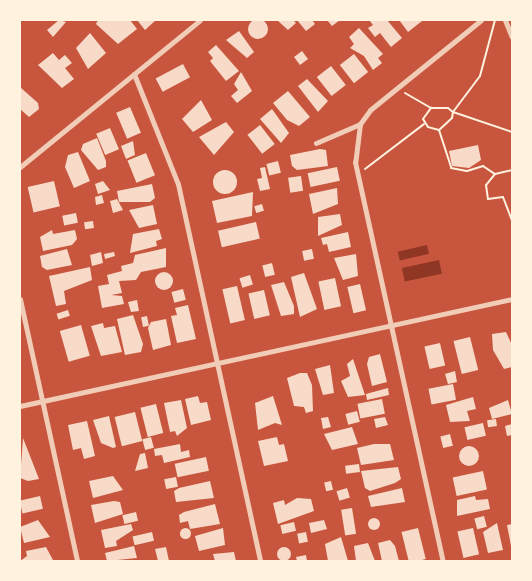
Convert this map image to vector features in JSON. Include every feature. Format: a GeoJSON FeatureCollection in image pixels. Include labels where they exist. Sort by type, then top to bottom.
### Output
{"type":"FeatureCollection","features":[{"type":"Feature","properties":{"kind":"street"},"geometry":{"type":"LineString","coordinates":[[20,167],[200,20]]}},
{"type":"Feature","properties":{"kind":"street"},"geometry":{"type":"LineString","coordinates":[[316,143],[360,124],[399,86],[481,20]]}},
{"type":"Feature","properties":{"kind":"street"},"geometry":{"type":"LineString","coordinates":[[505,20],[512,37]]}},
{"type":"Feature","properties":{"kind":"street"},"geometry":{"type":"LineString","coordinates":[[134,74],[178,184],[260,561]]}},
{"type":"Feature","properties":{"kind":"street"},"geometry":{"type":"LineString","coordinates":[[360,124],[357,171],[442,561]]}},
{"type":"Feature","properties":{"kind":"street"},"geometry":{"type":"LineString","coordinates":[[20,299],[77,561]]}},
{"type":"Feature","properties":{"kind":"street"},"geometry":{"type":"LineString","coordinates":[[20,406],[512,299]]}},
{"type":"Feature","properties":{"kind":"path"},"geometry":{"type":"LineString","coordinates":[[439,130],[449,123],[454,112],[480,76],[495,20]]}},
{"type":"Feature","properties":{"kind":"path"},"geometry":{"type":"LineString","coordinates":[[399,86],[409,98],[431,108],[454,112],[512,132]]}},
{"type":"Feature","properties":{"kind":"path"},"geometry":{"type":"LineString","coordinates":[[357,171],[375,165],[424,124],[425,114],[431,108]]}},
{"type":"Feature","properties":{"kind":"path"},"geometry":{"type":"LineString","coordinates":[[424,124],[439,130]]}},
{"type":"Feature","properties":{"kind":"path"},"geometry":{"type":"LineString","coordinates":[[439,130],[451,168],[467,171],[483,166],[495,174]]}},
{"type":"Feature","properties":{"kind":"path"},"geometry":{"type":"LineString","coordinates":[[512,170],[495,174],[486,185],[488,200],[503,197],[512,221]]}},
{"type":"Feature","properties":{"kind":"shaded area"},"geometry":{"type":"Polygon","coordinates":[[[427,245],[429,254],[400,261],[398,252],[427,245]]]}},
{"type":"Feature","properties":{"kind":"shaded area"},"geometry":{"type":"Polygon","coordinates":[[[439,260],[442,274],[405,282],[402,268],[439,260]]]}},
{"type":"Feature","properties":{"kind":"building"},"geometry":{"type":"Polygon","coordinates":[[[254,19],[262,19],[268,25],[268,33],[262,39],[254,39],[248,33],[248,25],[254,19]]]}},
{"type":"Feature","properties":{"kind":"building"},"geometry":{"type":"Polygon","coordinates":[[[59,20],[66,22],[53,37],[47,30],[59,20]]]}},
{"type":"Feature","properties":{"kind":"building"},"geometry":{"type":"Polygon","coordinates":[[[98,20],[130,20],[137,29],[118,44],[96,24],[98,20]]]}},
{"type":"Feature","properties":{"kind":"building"},"geometry":{"type":"Polygon","coordinates":[[[137,20],[156,20],[145,30],[137,20]]]}},
{"type":"Feature","properties":{"kind":"building"},"geometry":{"type":"Polygon","coordinates":[[[277,20],[293,20],[296,23],[288,30],[277,20]]]}},
{"type":"Feature","properties":{"kind":"building"},"geometry":{"type":"Polygon","coordinates":[[[297,20],[312,20],[315,24],[306,31],[297,20]]]}},
{"type":"Feature","properties":{"kind":"building"},"geometry":{"type":"Polygon","coordinates":[[[327,20],[340,20],[332,26],[327,20]]]}},
{"type":"Feature","properties":{"kind":"building"},"geometry":{"type":"Polygon","coordinates":[[[369,20],[387,20],[402,38],[391,47],[380,33],[375,37],[368,28],[373,25],[369,20]]]}},
{"type":"Feature","properties":{"kind":"building"},"geometry":{"type":"Polygon","coordinates":[[[399,20],[421,20],[422,21],[408,32],[399,20]]]}},
{"type":"Feature","properties":{"kind":"building"},"geometry":{"type":"Polygon","coordinates":[[[359,28],[383,54],[378,58],[382,63],[373,70],[364,56],[350,48],[354,44],[349,37],[359,28]]]}},
{"type":"Feature","properties":{"kind":"building"},"geometry":{"type":"Polygon","coordinates":[[[239,31],[254,52],[247,58],[226,40],[239,31]]]}},
{"type":"Feature","properties":{"kind":"building"},"geometry":{"type":"Polygon","coordinates":[[[90,33],[106,53],[88,69],[76,48],[90,33]]]}},
{"type":"Feature","properties":{"kind":"building"},"geometry":{"type":"Polygon","coordinates":[[[216,45],[239,71],[226,81],[210,61],[213,58],[208,52],[216,45]]]}},
{"type":"Feature","properties":{"kind":"building"},"geometry":{"type":"Polygon","coordinates":[[[302,51],[308,59],[300,65],[294,57],[302,51]]]}},
{"type":"Feature","properties":{"kind":"building"},"geometry":{"type":"Polygon","coordinates":[[[53,53],[59,60],[65,55],[72,63],[65,68],[74,79],[62,88],[38,65],[53,53]]]}},
{"type":"Feature","properties":{"kind":"building"},"geometry":{"type":"Polygon","coordinates":[[[354,54],[368,72],[354,83],[340,65],[354,54]]]}},
{"type":"Feature","properties":{"kind":"building"},"geometry":{"type":"Polygon","coordinates":[[[183,64],[190,77],[163,92],[156,79],[183,64]]]}},
{"type":"Feature","properties":{"kind":"building"},"geometry":{"type":"Polygon","coordinates":[[[331,66],[346,85],[332,96],[317,77],[331,66]]]}},
{"type":"Feature","properties":{"kind":"building"},"geometry":{"type":"Polygon","coordinates":[[[241,72],[252,91],[237,103],[231,96],[238,90],[234,84],[241,72]]]}},
{"type":"Feature","properties":{"kind":"building"},"geometry":{"type":"Polygon","coordinates":[[[307,79],[328,101],[318,112],[298,86],[307,79]]]}},
{"type":"Feature","properties":{"kind":"building"},"geometry":{"type":"Polygon","coordinates":[[[20,87],[38,103],[39,109],[29,117],[20,109],[20,87]]]}},
{"type":"Feature","properties":{"kind":"building"},"geometry":{"type":"Polygon","coordinates":[[[288,91],[310,117],[299,126],[287,120],[273,103],[288,91]]]}},
{"type":"Feature","properties":{"kind":"building"},"geometry":{"type":"Polygon","coordinates":[[[201,100],[212,120],[193,132],[182,119],[201,100]]]}},
{"type":"Feature","properties":{"kind":"building"},"geometry":{"type":"Polygon","coordinates":[[[130,107],[141,133],[127,139],[116,113],[130,107]]]}},
{"type":"Feature","properties":{"kind":"building"},"geometry":{"type":"Polygon","coordinates":[[[272,109],[289,133],[281,143],[260,119],[272,109]]]}},
{"type":"Feature","properties":{"kind":"building"},"geometry":{"type":"Polygon","coordinates":[[[226,122],[234,132],[214,155],[199,137],[226,122]]]}},
{"type":"Feature","properties":{"kind":"building"},"geometry":{"type":"Polygon","coordinates":[[[260,125],[275,144],[262,154],[247,135],[260,125]]]}},
{"type":"Feature","properties":{"kind":"building"},"geometry":{"type":"Polygon","coordinates":[[[110,128],[119,149],[105,155],[96,134],[110,128]]]}},
{"type":"Feature","properties":{"kind":"building"},"geometry":{"type":"Polygon","coordinates":[[[97,138],[106,161],[106,167],[98,170],[81,150],[83,144],[97,138]]]}},
{"type":"Feature","properties":{"kind":"building"},"geometry":{"type":"Polygon","coordinates":[[[133,141],[135,155],[126,159],[121,146],[133,141]]]}},
{"type":"Feature","properties":{"kind":"building"},"geometry":{"type":"Polygon","coordinates":[[[478,145],[481,160],[469,168],[452,166],[449,151],[478,145]]]}},
{"type":"Feature","properties":{"kind":"building"},"geometry":{"type":"Polygon","coordinates":[[[320,149],[326,150],[328,166],[297,170],[292,166],[290,155],[320,149]]]}},
{"type":"Feature","properties":{"kind":"building"},"geometry":{"type":"Polygon","coordinates":[[[78,152],[90,181],[74,188],[65,167],[68,155],[78,152]]]}},
{"type":"Feature","properties":{"kind":"building"},"geometry":{"type":"Polygon","coordinates":[[[146,153],[155,175],[136,183],[127,160],[146,153]]]}},
{"type":"Feature","properties":{"kind":"building"},"geometry":{"type":"Polygon","coordinates":[[[278,161],[281,173],[269,176],[266,164],[278,161]]]}},
{"type":"Feature","properties":{"kind":"building"},"geometry":{"type":"Polygon","coordinates":[[[265,167],[270,189],[260,191],[257,179],[262,178],[260,168],[265,167]]]}},
{"type":"Feature","properties":{"kind":"building"},"geometry":{"type":"Polygon","coordinates":[[[337,167],[340,181],[311,187],[308,173],[337,167]]]}},
{"type":"Feature","properties":{"kind":"building"},"geometry":{"type":"Polygon","coordinates":[[[225,170],[230,171],[236,177],[236,187],[230,193],[225,194],[220,193],[214,187],[213,182],[214,177],[220,171],[225,170]]]}},
{"type":"Feature","properties":{"kind":"building"},"geometry":{"type":"Polygon","coordinates":[[[301,176],[303,191],[290,193],[288,178],[301,176]]]}},
{"type":"Feature","properties":{"kind":"building"},"geometry":{"type":"Polygon","coordinates":[[[54,181],[60,206],[34,212],[28,187],[54,181]]]}},
{"type":"Feature","properties":{"kind":"building"},"geometry":{"type":"Polygon","coordinates":[[[103,181],[110,190],[98,194],[95,184],[103,181]]]}},
{"type":"Feature","properties":{"kind":"building"},"geometry":{"type":"Polygon","coordinates":[[[152,184],[155,198],[150,202],[119,202],[117,191],[152,184]]]}},
{"type":"Feature","properties":{"kind":"building"},"geometry":{"type":"Polygon","coordinates":[[[337,188],[338,204],[313,214],[309,194],[337,188]]]}},
{"type":"Feature","properties":{"kind":"building"},"geometry":{"type":"Polygon","coordinates":[[[253,192],[252,216],[217,223],[212,201],[253,192]]]}},
{"type":"Feature","properties":{"kind":"building"},"geometry":{"type":"Polygon","coordinates":[[[102,195],[104,203],[96,205],[95,197],[102,195]]]}},
{"type":"Feature","properties":{"kind":"building"},"geometry":{"type":"Polygon","coordinates":[[[117,199],[123,210],[113,213],[110,201],[117,199]]]}},
{"type":"Feature","properties":{"kind":"building"},"geometry":{"type":"Polygon","coordinates":[[[262,204],[264,211],[256,213],[254,206],[262,204]]]}},
{"type":"Feature","properties":{"kind":"building"},"geometry":{"type":"Polygon","coordinates":[[[153,205],[157,224],[139,228],[129,210],[153,205]]]}},
{"type":"Feature","properties":{"kind":"building"},"geometry":{"type":"Polygon","coordinates":[[[76,213],[78,223],[64,225],[62,216],[76,213]]]}},
{"type":"Feature","properties":{"kind":"building"},"geometry":{"type":"Polygon","coordinates":[[[340,214],[342,225],[318,236],[318,217],[340,214]]]}},
{"type":"Feature","properties":{"kind":"building"},"geometry":{"type":"Polygon","coordinates":[[[93,221],[94,228],[85,229],[84,222],[93,221]]]}},
{"type":"Feature","properties":{"kind":"building"},"geometry":{"type":"Polygon","coordinates":[[[256,222],[260,239],[222,247],[218,231],[256,222]]]}},
{"type":"Feature","properties":{"kind":"building"},"geometry":{"type":"Polygon","coordinates":[[[159,229],[162,239],[156,241],[157,246],[130,253],[133,234],[159,229]]]}},
{"type":"Feature","properties":{"kind":"building"},"geometry":{"type":"Polygon","coordinates":[[[52,230],[53,234],[75,230],[77,239],[72,245],[43,251],[40,237],[52,230]]]}},
{"type":"Feature","properties":{"kind":"building"},"geometry":{"type":"Polygon","coordinates":[[[348,232],[351,247],[329,252],[327,244],[323,245],[321,238],[348,232]]]}},
{"type":"Feature","properties":{"kind":"building"},"geometry":{"type":"Polygon","coordinates":[[[166,248],[166,267],[141,272],[136,280],[119,281],[122,293],[111,295],[122,296],[124,304],[102,308],[98,286],[109,284],[107,275],[122,271],[121,266],[133,263],[135,255],[166,248]]]}},
{"type":"Feature","properties":{"kind":"building"},"geometry":{"type":"Polygon","coordinates":[[[67,249],[72,265],[47,270],[42,267],[40,256],[67,249]]]}},
{"type":"Feature","properties":{"kind":"building"},"geometry":{"type":"Polygon","coordinates":[[[312,249],[314,259],[304,261],[302,251],[312,249]]]}},
{"type":"Feature","properties":{"kind":"building"},"geometry":{"type":"Polygon","coordinates":[[[101,252],[103,263],[92,266],[90,255],[101,252]]]}},
{"type":"Feature","properties":{"kind":"building"},"geometry":{"type":"Polygon","coordinates":[[[114,252],[115,256],[105,259],[104,254],[114,252]]]}},
{"type":"Feature","properties":{"kind":"building"},"geometry":{"type":"Polygon","coordinates":[[[356,254],[358,276],[343,280],[334,258],[356,254]]]}},
{"type":"Feature","properties":{"kind":"building"},"geometry":{"type":"Polygon","coordinates":[[[272,263],[275,275],[265,277],[262,265],[272,263]]]}},
{"type":"Feature","properties":{"kind":"building"},"geometry":{"type":"Polygon","coordinates":[[[90,267],[92,280],[64,291],[66,304],[56,306],[49,276],[90,267]]]}},
{"type":"Feature","properties":{"kind":"building"},"geometry":{"type":"Polygon","coordinates":[[[160,272],[168,272],[173,277],[171,288],[160,290],[155,285],[155,277],[160,272]]]}},
{"type":"Feature","properties":{"kind":"building"},"geometry":{"type":"Polygon","coordinates":[[[304,273],[317,309],[300,317],[291,277],[304,273]]]}},
{"type":"Feature","properties":{"kind":"building"},"geometry":{"type":"Polygon","coordinates":[[[250,275],[253,285],[242,288],[239,278],[250,275]]]}},
{"type":"Feature","properties":{"kind":"building"},"geometry":{"type":"Polygon","coordinates":[[[335,278],[341,306],[324,310],[318,282],[335,278]]]}},
{"type":"Feature","properties":{"kind":"building"},"geometry":{"type":"Polygon","coordinates":[[[284,282],[294,306],[294,314],[281,316],[271,285],[284,282]]]}},
{"type":"Feature","properties":{"kind":"building"},"geometry":{"type":"Polygon","coordinates":[[[360,284],[366,310],[353,313],[347,287],[360,284]]]}},
{"type":"Feature","properties":{"kind":"building"},"geometry":{"type":"Polygon","coordinates":[[[237,286],[245,320],[230,323],[222,289],[237,286]]]}},
{"type":"Feature","properties":{"kind":"building"},"geometry":{"type":"Polygon","coordinates":[[[183,289],[186,300],[174,303],[171,292],[183,289]]]}},
{"type":"Feature","properties":{"kind":"building"},"geometry":{"type":"Polygon","coordinates":[[[264,290],[270,315],[254,319],[248,294],[264,290]]]}},
{"type":"Feature","properties":{"kind":"building"},"geometry":{"type":"Polygon","coordinates":[[[137,300],[139,311],[131,312],[128,302],[137,300]]]}},
{"type":"Feature","properties":{"kind":"building"},"geometry":{"type":"Polygon","coordinates":[[[188,305],[196,339],[177,343],[171,316],[177,315],[175,308],[188,305]]]}},
{"type":"Feature","properties":{"kind":"building"},"geometry":{"type":"Polygon","coordinates":[[[68,310],[70,316],[58,319],[57,314],[68,310]]]}},
{"type":"Feature","properties":{"kind":"building"},"geometry":{"type":"Polygon","coordinates":[[[133,315],[143,344],[141,352],[125,355],[117,319],[133,315]]]}},
{"type":"Feature","properties":{"kind":"building"},"geometry":{"type":"Polygon","coordinates":[[[147,316],[149,326],[143,327],[141,317],[147,316]]]}},
{"type":"Feature","properties":{"kind":"building"},"geometry":{"type":"Polygon","coordinates":[[[166,319],[171,345],[153,350],[148,328],[151,322],[166,319]]]}},
{"type":"Feature","properties":{"kind":"building"},"geometry":{"type":"Polygon","coordinates":[[[103,323],[104,328],[115,326],[122,352],[101,356],[91,326],[103,323]]]}},
{"type":"Feature","properties":{"kind":"building"},"geometry":{"type":"Polygon","coordinates":[[[81,325],[90,356],[69,362],[60,331],[81,325]]]}},
{"type":"Feature","properties":{"kind":"building"},"geometry":{"type":"Polygon","coordinates":[[[506,332],[512,345],[512,367],[504,369],[493,350],[492,334],[506,332]]]}},
{"type":"Feature","properties":{"kind":"building"},"geometry":{"type":"Polygon","coordinates":[[[470,337],[478,370],[462,374],[454,341],[470,337]]]}},
{"type":"Feature","properties":{"kind":"building"},"geometry":{"type":"Polygon","coordinates":[[[440,343],[445,365],[430,369],[424,347],[440,343]]]}},
{"type":"Feature","properties":{"kind":"building"},"geometry":{"type":"Polygon","coordinates":[[[380,354],[387,382],[372,386],[367,364],[369,357],[380,354]]]}},
{"type":"Feature","properties":{"kind":"building"},"geometry":{"type":"Polygon","coordinates":[[[353,359],[365,395],[348,397],[341,381],[350,376],[347,364],[353,359]]]}},
{"type":"Feature","properties":{"kind":"building"},"geometry":{"type":"Polygon","coordinates":[[[330,365],[334,393],[323,395],[315,369],[330,365]]]}},
{"type":"Feature","properties":{"kind":"building"},"geometry":{"type":"Polygon","coordinates":[[[455,371],[457,382],[448,384],[445,374],[455,371]]]}},
{"type":"Feature","properties":{"kind":"building"},"geometry":{"type":"Polygon","coordinates":[[[300,373],[307,373],[312,385],[313,411],[306,413],[304,407],[294,406],[287,378],[300,373]]]}},
{"type":"Feature","properties":{"kind":"building"},"geometry":{"type":"Polygon","coordinates":[[[453,384],[456,400],[432,404],[428,389],[453,384]]]}},
{"type":"Feature","properties":{"kind":"building"},"geometry":{"type":"Polygon","coordinates":[[[388,388],[389,395],[367,400],[366,394],[388,388]]]}},
{"type":"Feature","properties":{"kind":"building"},"geometry":{"type":"Polygon","coordinates":[[[198,396],[200,403],[207,402],[211,420],[191,425],[185,399],[198,396]]]}},
{"type":"Feature","properties":{"kind":"building"},"geometry":{"type":"Polygon","coordinates":[[[273,396],[282,425],[275,423],[258,430],[255,403],[273,396]]]}},
{"type":"Feature","properties":{"kind":"building"},"geometry":{"type":"Polygon","coordinates":[[[473,397],[476,409],[467,411],[470,421],[450,422],[446,405],[473,397]]]}},
{"type":"Feature","properties":{"kind":"building"},"geometry":{"type":"Polygon","coordinates":[[[382,399],[385,414],[360,418],[357,404],[382,399]]]}},
{"type":"Feature","properties":{"kind":"building"},"geometry":{"type":"Polygon","coordinates":[[[181,400],[187,428],[177,436],[175,431],[170,432],[164,403],[181,400]]]}},
{"type":"Feature","properties":{"kind":"building"},"geometry":{"type":"Polygon","coordinates":[[[508,400],[512,414],[492,419],[489,408],[508,400]]]}},
{"type":"Feature","properties":{"kind":"building"},"geometry":{"type":"Polygon","coordinates":[[[156,404],[163,433],[148,437],[140,408],[156,404]]]}},
{"type":"Feature","properties":{"kind":"building"},"geometry":{"type":"Polygon","coordinates":[[[357,411],[360,422],[348,425],[345,414],[357,411]]]}},
{"type":"Feature","properties":{"kind":"building"},"geometry":{"type":"Polygon","coordinates":[[[135,412],[142,441],[122,446],[115,417],[135,412]]]}},
{"type":"Feature","properties":{"kind":"building"},"geometry":{"type":"Polygon","coordinates":[[[109,416],[116,447],[113,448],[101,443],[93,420],[109,416]]]}},
{"type":"Feature","properties":{"kind":"building"},"geometry":{"type":"Polygon","coordinates":[[[328,417],[331,427],[323,429],[321,418],[328,417]]]}},
{"type":"Feature","properties":{"kind":"building"},"geometry":{"type":"Polygon","coordinates":[[[385,417],[388,425],[376,428],[374,419],[385,417]]]}},
{"type":"Feature","properties":{"kind":"building"},"geometry":{"type":"Polygon","coordinates":[[[496,419],[497,426],[488,427],[487,420],[496,419]]]}},
{"type":"Feature","properties":{"kind":"building"},"geometry":{"type":"Polygon","coordinates":[[[87,421],[95,456],[84,459],[81,448],[73,450],[68,425],[87,421]]]}},
{"type":"Feature","properties":{"kind":"building"},"geometry":{"type":"Polygon","coordinates":[[[483,423],[486,436],[467,440],[464,427],[483,423]]]}},
{"type":"Feature","properties":{"kind":"building"},"geometry":{"type":"Polygon","coordinates":[[[512,424],[512,435],[507,436],[505,426],[512,424]]]}},
{"type":"Feature","properties":{"kind":"building"},"geometry":{"type":"Polygon","coordinates":[[[352,427],[358,444],[332,450],[324,434],[352,427]]]}},
{"type":"Feature","properties":{"kind":"building"},"geometry":{"type":"Polygon","coordinates":[[[450,434],[453,446],[443,448],[440,436],[450,434]]]}},
{"type":"Feature","properties":{"kind":"building"},"geometry":{"type":"Polygon","coordinates":[[[151,437],[154,448],[145,450],[142,439],[151,437]]]}},
{"type":"Feature","properties":{"kind":"building"},"geometry":{"type":"Polygon","coordinates":[[[277,437],[279,445],[284,444],[288,461],[264,466],[258,441],[277,437]]]}},
{"type":"Feature","properties":{"kind":"building"},"geometry":{"type":"Polygon","coordinates":[[[23,438],[39,479],[28,481],[20,478],[23,438]]]}},
{"type":"Feature","properties":{"kind":"building"},"geometry":{"type":"Polygon","coordinates":[[[180,444],[181,452],[189,450],[190,457],[164,463],[162,455],[155,456],[154,449],[180,444]]]}},
{"type":"Feature","properties":{"kind":"building"},"geometry":{"type":"Polygon","coordinates":[[[374,444],[390,444],[394,460],[361,465],[357,448],[374,444]]]}},
{"type":"Feature","properties":{"kind":"building"},"geometry":{"type":"Polygon","coordinates":[[[469,446],[476,449],[479,456],[476,463],[469,466],[462,463],[459,456],[462,449],[469,446]]]}},
{"type":"Feature","properties":{"kind":"building"},"geometry":{"type":"Polygon","coordinates":[[[145,453],[148,468],[135,471],[140,454],[145,453]]]}},
{"type":"Feature","properties":{"kind":"building"},"geometry":{"type":"Polygon","coordinates":[[[206,457],[209,471],[178,477],[175,464],[206,457]]]}},
{"type":"Feature","properties":{"kind":"building"},"geometry":{"type":"Polygon","coordinates":[[[359,464],[360,472],[346,474],[345,466],[359,464]]]}},
{"type":"Feature","properties":{"kind":"building"},"geometry":{"type":"Polygon","coordinates":[[[398,467],[401,479],[395,483],[370,491],[365,488],[361,471],[398,467]]]}},
{"type":"Feature","properties":{"kind":"building"},"geometry":{"type":"Polygon","coordinates":[[[483,471],[487,490],[457,496],[453,477],[483,471]]]}},
{"type":"Feature","properties":{"kind":"building"},"geometry":{"type":"Polygon","coordinates":[[[113,476],[123,490],[93,498],[89,481],[113,476]]]}},
{"type":"Feature","properties":{"kind":"building"},"geometry":{"type":"Polygon","coordinates":[[[176,477],[178,487],[166,489],[164,479],[176,477]]]}},
{"type":"Feature","properties":{"kind":"building"},"geometry":{"type":"Polygon","coordinates":[[[210,481],[214,498],[176,502],[174,491],[179,488],[210,481]]]}},
{"type":"Feature","properties":{"kind":"building"},"geometry":{"type":"Polygon","coordinates":[[[331,481],[333,490],[326,491],[324,483],[331,481]]]}},
{"type":"Feature","properties":{"kind":"building"},"geometry":{"type":"Polygon","coordinates":[[[347,488],[350,498],[339,501],[336,491],[347,488]]]}},
{"type":"Feature","properties":{"kind":"building"},"geometry":{"type":"Polygon","coordinates":[[[402,488],[405,502],[371,507],[368,496],[402,488]]]}},
{"type":"Feature","properties":{"kind":"building"},"geometry":{"type":"Polygon","coordinates":[[[40,496],[43,509],[22,513],[20,501],[40,496]]]}},
{"type":"Feature","properties":{"kind":"building"},"geometry":{"type":"Polygon","coordinates":[[[475,496],[476,500],[488,499],[490,509],[457,516],[457,500],[475,496]]]}},
{"type":"Feature","properties":{"kind":"building"},"geometry":{"type":"Polygon","coordinates":[[[297,498],[311,499],[314,511],[278,524],[273,503],[284,500],[285,505],[297,498]]]}},
{"type":"Feature","properties":{"kind":"building"},"geometry":{"type":"Polygon","coordinates":[[[114,501],[120,502],[123,514],[95,523],[91,505],[114,501]]]}},
{"type":"Feature","properties":{"kind":"building"},"geometry":{"type":"Polygon","coordinates":[[[215,504],[220,524],[190,529],[188,521],[180,523],[179,515],[184,512],[215,504]]]}},
{"type":"Feature","properties":{"kind":"building"},"geometry":{"type":"Polygon","coordinates":[[[352,508],[356,534],[345,535],[341,510],[352,508]]]}},
{"type":"Feature","properties":{"kind":"building"},"geometry":{"type":"Polygon","coordinates":[[[136,512],[138,521],[124,524],[122,515],[136,512]]]}},
{"type":"Feature","properties":{"kind":"building"},"geometry":{"type":"Polygon","coordinates":[[[484,516],[487,527],[477,529],[474,519],[484,516]]]}},
{"type":"Feature","properties":{"kind":"building"},"geometry":{"type":"Polygon","coordinates":[[[376,518],[379,519],[379,529],[372,530],[369,529],[368,522],[369,519],[376,518]]]}},
{"type":"Feature","properties":{"kind":"building"},"geometry":{"type":"Polygon","coordinates":[[[38,520],[50,537],[24,543],[20,527],[38,520]]]}},
{"type":"Feature","properties":{"kind":"building"},"geometry":{"type":"Polygon","coordinates":[[[324,520],[327,529],[311,533],[309,523],[324,520]]]}},
{"type":"Feature","properties":{"kind":"building"},"geometry":{"type":"Polygon","coordinates":[[[294,522],[296,531],[282,534],[280,525],[294,522]]]}},
{"type":"Feature","properties":{"kind":"building"},"geometry":{"type":"Polygon","coordinates":[[[497,523],[503,550],[488,553],[483,532],[497,523]]]}},
{"type":"Feature","properties":{"kind":"building"},"geometry":{"type":"Polygon","coordinates":[[[131,524],[133,530],[116,541],[117,546],[105,548],[101,530],[131,524]]]}},
{"type":"Feature","properties":{"kind":"building"},"geometry":{"type":"Polygon","coordinates":[[[512,524],[512,546],[511,546],[507,525],[512,524]]]}},
{"type":"Feature","properties":{"kind":"building"},"geometry":{"type":"Polygon","coordinates":[[[185,527],[191,533],[185,539],[179,533],[185,527]]]}},
{"type":"Feature","properties":{"kind":"building"},"geometry":{"type":"Polygon","coordinates":[[[223,528],[225,545],[199,551],[195,536],[223,528]]]}},
{"type":"Feature","properties":{"kind":"building"},"geometry":{"type":"Polygon","coordinates":[[[418,528],[426,559],[409,561],[402,532],[418,528]]]}},
{"type":"Feature","properties":{"kind":"building"},"geometry":{"type":"Polygon","coordinates":[[[473,528],[479,554],[463,558],[457,532],[473,528]]]}},
{"type":"Feature","properties":{"kind":"building"},"geometry":{"type":"Polygon","coordinates":[[[152,532],[154,541],[135,545],[133,536],[152,532]]]}},
{"type":"Feature","properties":{"kind":"building"},"geometry":{"type":"Polygon","coordinates":[[[306,532],[308,542],[299,544],[297,534],[306,532]]]}},
{"type":"Feature","properties":{"kind":"building"},"geometry":{"type":"Polygon","coordinates":[[[341,537],[348,561],[328,561],[325,544],[341,537]]]}},
{"type":"Feature","properties":{"kind":"building"},"geometry":{"type":"Polygon","coordinates":[[[390,540],[395,546],[399,561],[382,561],[378,543],[390,540]]]}},
{"type":"Feature","properties":{"kind":"building"},"geometry":{"type":"Polygon","coordinates":[[[368,543],[375,561],[356,561],[354,546],[368,543]]]}},
{"type":"Feature","properties":{"kind":"building"},"geometry":{"type":"Polygon","coordinates":[[[134,546],[137,558],[107,561],[105,553],[134,546]]]}},
{"type":"Feature","properties":{"kind":"building"},"geometry":{"type":"Polygon","coordinates":[[[46,547],[53,560],[20,561],[27,556],[26,551],[46,547]]]}},
{"type":"Feature","properties":{"kind":"building"},"geometry":{"type":"Polygon","coordinates":[[[166,547],[169,561],[158,561],[155,549],[166,547]]]}},
{"type":"Feature","properties":{"kind":"building"},"geometry":{"type":"Polygon","coordinates":[[[284,547],[289,549],[291,554],[289,559],[284,561],[279,559],[277,554],[279,549],[284,547]]]}},
{"type":"Feature","properties":{"kind":"building"},"geometry":{"type":"Polygon","coordinates":[[[234,552],[236,561],[215,561],[213,554],[234,552]]]}},
{"type":"Feature","properties":{"kind":"building"},"geometry":{"type":"Polygon","coordinates":[[[306,555],[307,561],[297,561],[296,557],[306,555]]]}}]}
